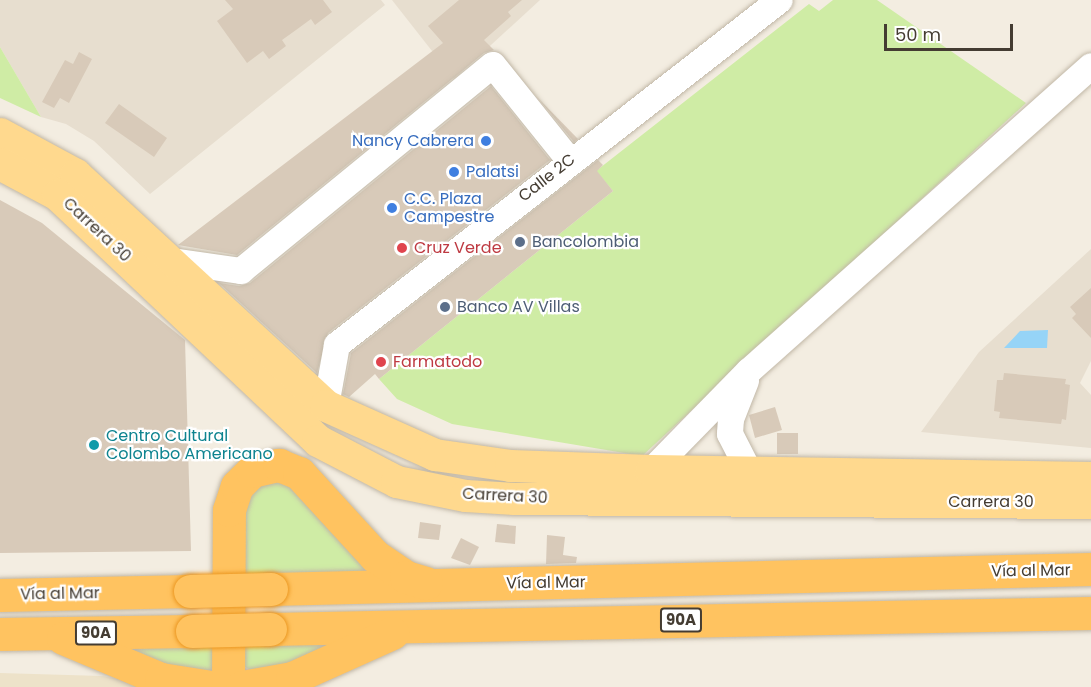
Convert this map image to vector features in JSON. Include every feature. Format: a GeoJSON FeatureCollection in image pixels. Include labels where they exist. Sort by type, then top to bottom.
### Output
{"type":"FeatureCollection","features":[{"type":"Feature","properties":{"kind":"highway"},"geometry":{"type":"LineString","coordinates":[[228,687],[229,510],[237,486],[260,467],[279,465],[299,473],[389,568],[419,582],[466,585]]}},
{"type":"Feature","properties":{"kind":"highway","name":"Vía al Mar"},"geometry":{"type":"LineString","coordinates":[[0,595],[1091,569]]}},
{"type":"Feature","properties":{"kind":"highway","name":"90A"},"geometry":{"type":"LineString","coordinates":[[0,634],[1091,613]]}},
{"type":"Feature","properties":{"kind":"highway"},"geometry":{"type":"LineString","coordinates":[[242,687],[292,678],[382,636],[441,624]]}},
{"type":"Feature","properties":{"kind":"highway"},"geometry":{"type":"LineString","coordinates":[[53,634],[144,674],[211,687]]}},
{"type":"Feature","properties":{"kind":"main road","name":"Carrera 30"},"geometry":{"type":"LineString","coordinates":[[0,134],[76,175],[326,406],[402,443],[466,462],[750,475],[1091,478]]}},
{"type":"Feature","properties":{"kind":"main road","name":"Carrera 30"},"geometry":{"type":"LineString","coordinates":[[0,164],[58,195],[318,441],[397,482],[466,496],[515,499],[1091,503]]}},
{"type":"Feature","properties":{"kind":"street","name":"Calle 2C"},"geometry":{"type":"LineString","coordinates":[[326,406],[337,345],[569,160],[780,0]]}},
{"type":"Feature","properties":{"kind":"street"},"geometry":{"type":"LineString","coordinates":[[171,261],[241,272],[493,65],[569,160]]}},
{"type":"Feature","properties":{"kind":"street"},"geometry":{"type":"LineString","coordinates":[[651,471],[749,371],[1091,66]]}},
{"type":"Feature","properties":{"kind":"street"},"geometry":{"type":"LineString","coordinates":[[749,371],[730,419],[730,434],[750,475]]}},
{"type":"Feature","properties":{"kind":"shaded area"},"geometry":{"type":"Polygon","coordinates":[[[0,0],[381,0],[385,5],[150,194],[94,141],[66,124],[41,117],[0,47],[0,0]]]}},
{"type":"Feature","properties":{"kind":"shaded area"},"geometry":{"type":"Polygon","coordinates":[[[392,0],[540,0],[454,79],[392,0]]]}},
{"type":"Feature","properties":{"kind":"shaded area"},"geometry":{"type":"Polygon","coordinates":[[[1091,249],[1091,361],[1080,383],[1091,395],[1091,448],[921,432],[979,352],[1091,249]]]}},
{"type":"Feature","properties":{"kind":"shaded area"},"geometry":{"type":"Polygon","coordinates":[[[0,673],[102,676],[159,687],[0,687],[0,673]]]}},
{"type":"Feature","properties":{"kind":"green space"},"geometry":{"type":"Polygon","coordinates":[[[833,0],[877,0],[1026,103],[642,456],[452,424],[397,399],[379,379],[613,191],[596,171],[809,4],[819,11],[833,0]]]}},
{"type":"Feature","properties":{"kind":"green space"},"geometry":{"type":"Polygon","coordinates":[[[0,47],[41,117],[0,98],[0,47]]]}},
{"type":"Feature","properties":{"kind":"green space"},"geometry":{"type":"Polygon","coordinates":[[[287,479],[381,574],[241,578],[238,516],[249,487],[287,479]]]}},
{"type":"Feature","properties":{"kind":"green space"},"geometry":{"type":"Polygon","coordinates":[[[357,638],[296,668],[255,673],[244,666],[240,644],[357,638]]]}},
{"type":"Feature","properties":{"kind":"green space"},"geometry":{"type":"Polygon","coordinates":[[[215,642],[214,682],[114,644],[215,642]]]}},
{"type":"Feature","properties":{"kind":"water"},"geometry":{"type":"Polygon","coordinates":[[[1048,330],[1047,348],[1004,348],[1020,331],[1048,330]]]}},
{"type":"Feature","properties":{"kind":"building"},"geometry":{"type":"Polygon","coordinates":[[[225,0],[323,0],[332,12],[315,25],[311,19],[282,40],[286,46],[269,59],[263,51],[247,63],[217,21],[233,9],[225,0]]]}},
{"type":"Feature","properties":{"kind":"building"},"geometry":{"type":"Polygon","coordinates":[[[459,0],[522,0],[508,12],[511,16],[484,40],[494,50],[484,53],[237,255],[178,245],[443,43],[428,26],[459,0]]]}},
{"type":"Feature","properties":{"kind":"building"},"geometry":{"type":"Polygon","coordinates":[[[79,52],[92,59],[69,103],[60,98],[54,108],[42,102],[65,60],[73,64],[79,52]]]}},
{"type":"Feature","properties":{"kind":"building"},"geometry":{"type":"Polygon","coordinates":[[[491,86],[550,160],[328,333],[317,373],[219,283],[239,286],[250,283],[491,86]]]}},
{"type":"Feature","properties":{"kind":"building"},"geometry":{"type":"Polygon","coordinates":[[[537,97],[578,139],[574,142],[537,97]]]}},
{"type":"Feature","properties":{"kind":"building"},"geometry":{"type":"Polygon","coordinates":[[[119,104],[167,138],[154,157],[105,123],[119,104]]]}},
{"type":"Feature","properties":{"kind":"building"},"geometry":{"type":"Polygon","coordinates":[[[598,160],[603,165],[597,171],[613,191],[379,379],[375,374],[349,397],[343,394],[351,353],[598,160]]]}},
{"type":"Feature","properties":{"kind":"building","name":"Centro Cultural Colombo Americano"},"geometry":{"type":"Polygon","coordinates":[[[0,200],[42,223],[185,340],[191,551],[0,553],[0,200]]]}},
{"type":"Feature","properties":{"kind":"building"},"geometry":{"type":"Polygon","coordinates":[[[1091,288],[1091,338],[1072,318],[1076,314],[1070,307],[1091,288]]]}},
{"type":"Feature","properties":{"kind":"building"},"geometry":{"type":"Polygon","coordinates":[[[1004,373],[1066,379],[1065,384],[1070,385],[1066,420],[1062,419],[1061,424],[999,418],[1000,412],[994,411],[997,380],[1003,380],[1004,373]]]}},
{"type":"Feature","properties":{"kind":"building"},"geometry":{"type":"Polygon","coordinates":[[[775,407],[782,430],[755,438],[749,415],[775,407]]]}},
{"type":"Feature","properties":{"kind":"building"},"geometry":{"type":"Polygon","coordinates":[[[777,433],[798,433],[798,454],[777,454],[777,433]]]}},
{"type":"Feature","properties":{"kind":"building"},"geometry":{"type":"Polygon","coordinates":[[[420,522],[441,525],[439,540],[418,538],[420,522]]]}},
{"type":"Feature","properties":{"kind":"building"},"geometry":{"type":"Polygon","coordinates":[[[497,524],[516,526],[515,544],[495,542],[497,524]]]}},
{"type":"Feature","properties":{"kind":"building"},"geometry":{"type":"Polygon","coordinates":[[[547,535],[565,537],[563,555],[577,557],[576,563],[546,564],[547,535]]]}},
{"type":"Feature","properties":{"kind":"building"},"geometry":{"type":"Polygon","coordinates":[[[461,538],[479,547],[470,565],[451,558],[461,538]]]}},
{"type":"Feature","properties":{"kind":"place","name":"Nancy Cabrera"},"geometry":{"type":"Point","coordinates":[486,141]}},
{"type":"Feature","properties":{"kind":"place","name":"Palatsi"},"geometry":{"type":"Point","coordinates":[454,172]}},
{"type":"Feature","properties":{"kind":"place","name":"C.C. Plaza Campestre"},"geometry":{"type":"Point","coordinates":[392,208]}},
{"type":"Feature","properties":{"kind":"place","name":"Bancolombia"},"geometry":{"type":"Point","coordinates":[520,242]}},
{"type":"Feature","properties":{"kind":"place","name":"Cruz Verde"},"geometry":{"type":"Point","coordinates":[402,248]}},
{"type":"Feature","properties":{"kind":"place","name":"Banco AV Villas"},"geometry":{"type":"Point","coordinates":[445,307]}},
{"type":"Feature","properties":{"kind":"place","name":"Farmatodo"},"geometry":{"type":"Point","coordinates":[381,362]}},
{"type":"Feature","properties":{"kind":"place","name":"Centro Cultural Colombo Americano"},"geometry":{"type":"Point","coordinates":[94,445]}}]}
